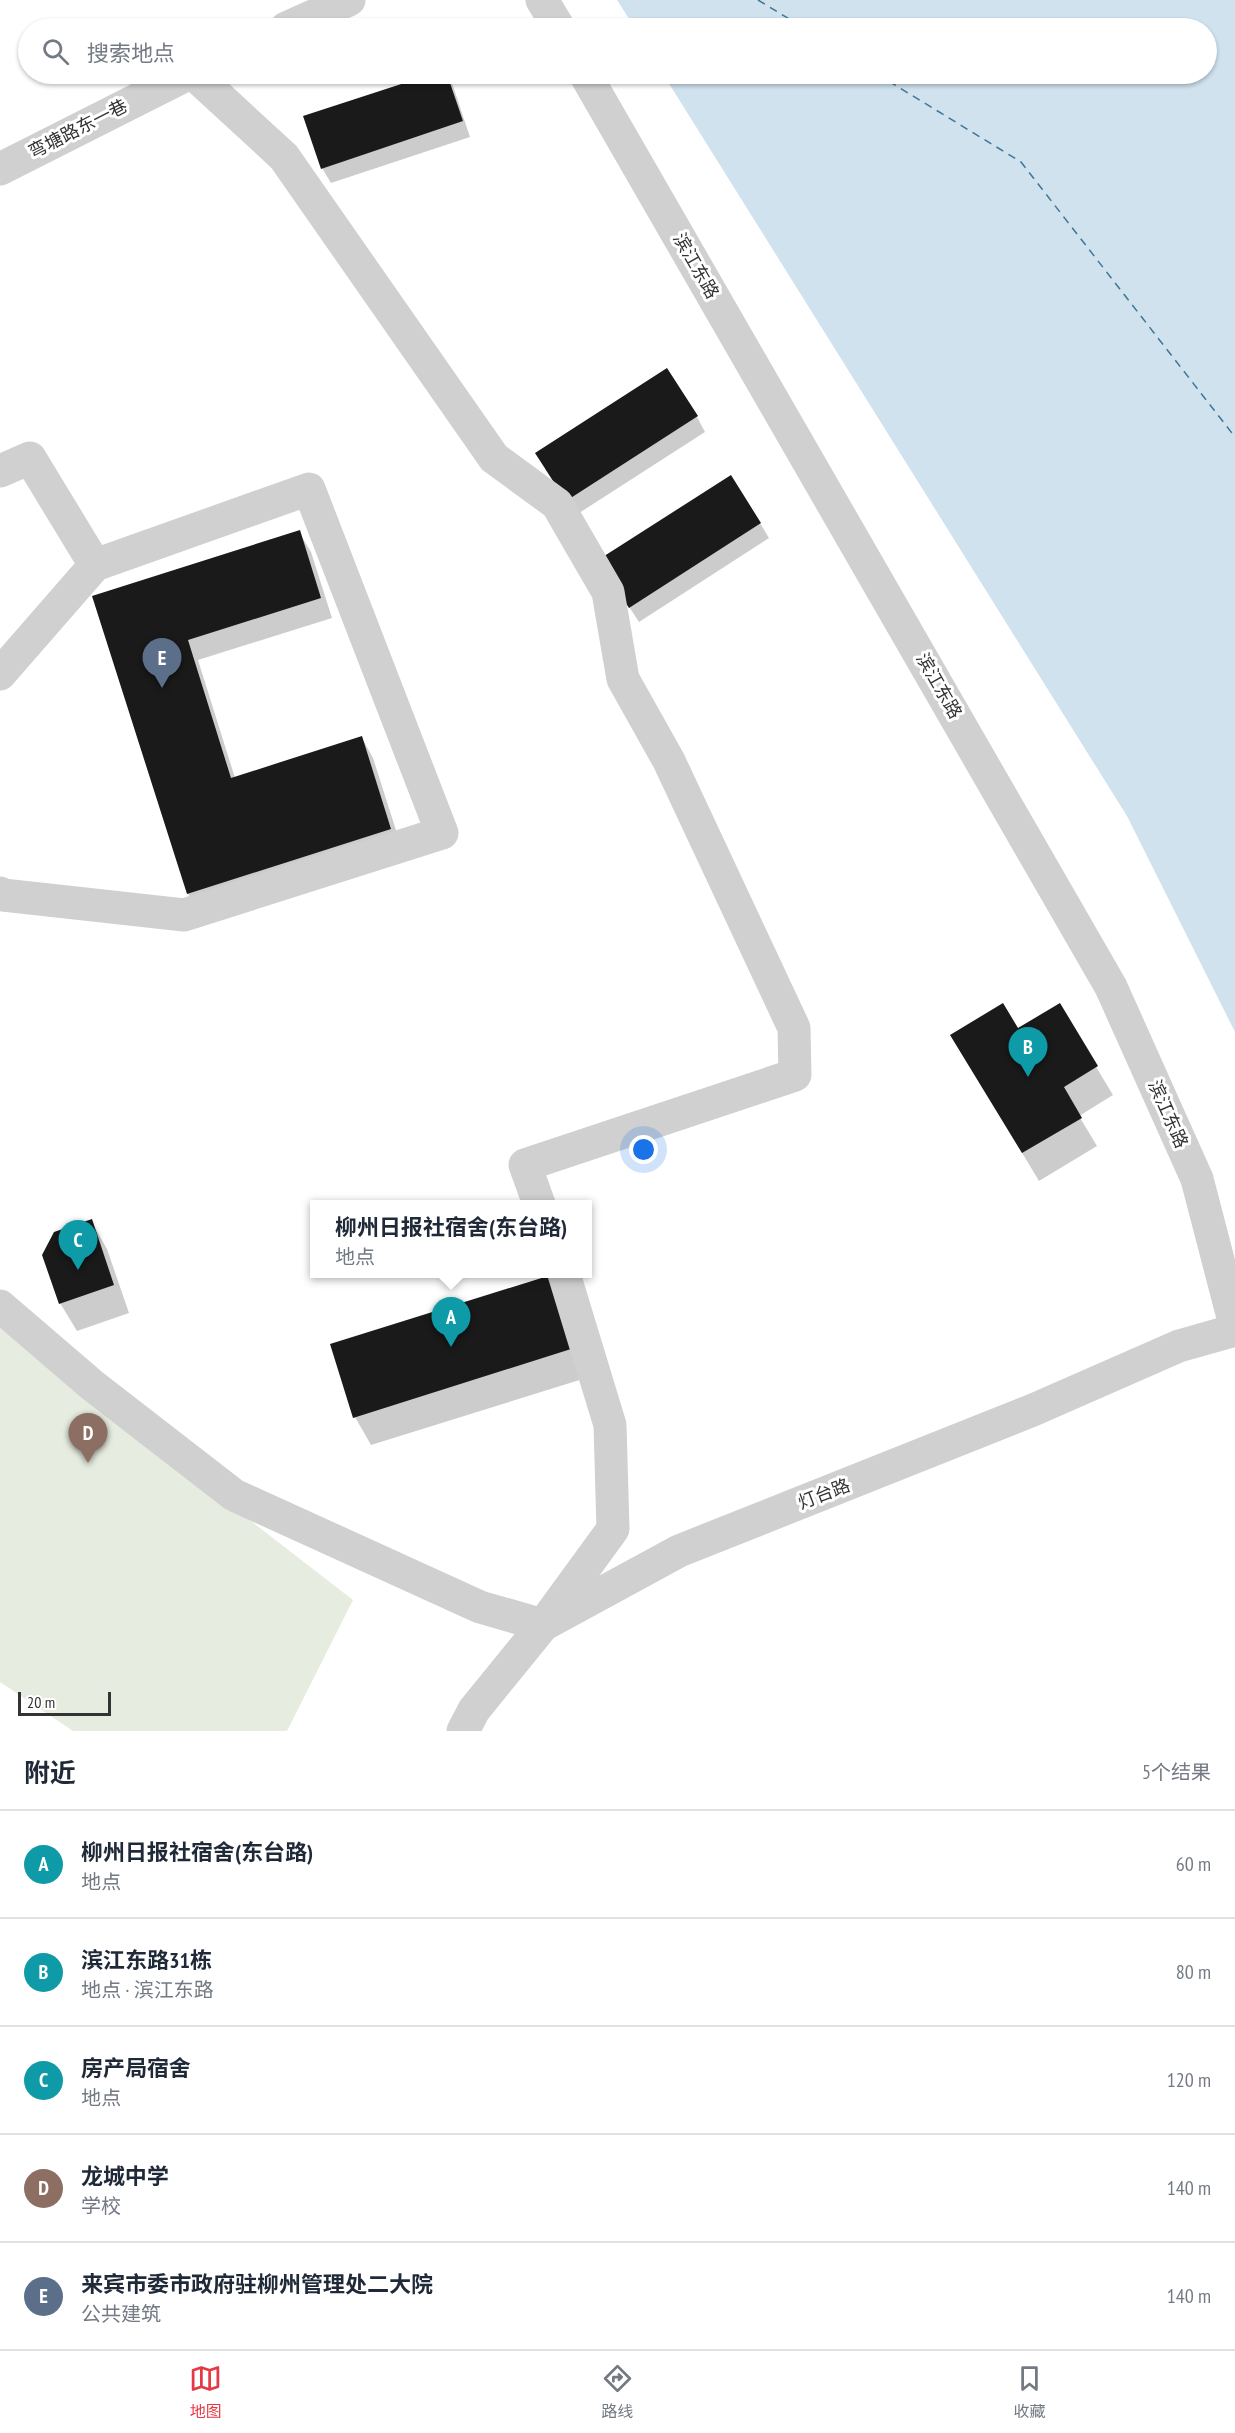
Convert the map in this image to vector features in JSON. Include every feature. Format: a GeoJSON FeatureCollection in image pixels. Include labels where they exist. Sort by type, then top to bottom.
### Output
{"type":"FeatureCollection","features":[{"type":"Feature","properties":{"kind":"street"},"geometry":{"type":"LineString","coordinates":[[308,18],[349,0]]}},
{"type":"Feature","properties":{"kind":"street"},"geometry":{"type":"LineString","coordinates":[[543,0],[553,18]]}},
{"type":"Feature","properties":{"kind":"street","name":"弯塘路东一巷"},"geometry":{"type":"LineString","coordinates":[[0,169],[168,84]]}},
{"type":"Feature","properties":{"kind":"street"},"geometry":{"type":"LineString","coordinates":[[205,84],[284,157],[494,458],[557,504],[609,592],[623,679],[669,761],[794,1028],[795,1075],[525,1165],[538,1200]]}},
{"type":"Feature","properties":{"kind":"street","name":"滨江东路"},"geometry":{"type":"LineString","coordinates":[[591,84],[1111,987],[1197,1179],[1235,1325]]}},
{"type":"Feature","properties":{"kind":"street"},"geometry":{"type":"LineString","coordinates":[[0,471],[30,458],[95,566]]}},
{"type":"Feature","properties":{"kind":"street"},"geometry":{"type":"LineString","coordinates":[[0,674],[95,566],[309,489],[442,833],[184,915],[3,895],[0,892]]}},
{"type":"Feature","properties":{"kind":"street"},"geometry":{"type":"LineString","coordinates":[[0,1306],[92,1385],[234,1495],[480,1607],[543,1625],[613,1529],[610,1425],[565,1278]]}},
{"type":"Feature","properties":{"kind":"street","name":"灯台路"},"geometry":{"type":"LineString","coordinates":[[463,1731],[474,1710],[543,1625],[679,1551],[1022,1414],[1179,1346],[1235,1330]]}},
{"type":"Feature","properties":{"kind":"shaded area"},"geometry":{"type":"Polygon","coordinates":[[[0,1327],[353,1600],[287,1731],[73,1731],[0,1682],[0,1327]]]}},
{"type":"Feature","properties":{"kind":"water"},"geometry":{"type":"Polygon","coordinates":[[[617,0],[1235,0],[1235,1032],[1127,816],[669,84],[1217,84],[1217,18],[629,18],[617,0]]]}},
{"type":"Feature","properties":{"kind":"building"},"geometry":{"type":"Polygon","coordinates":[[[401,84],[450,84],[463,121],[321,169],[303,116],[401,84]]]}},
{"type":"Feature","properties":{"kind":"building"},"geometry":{"type":"Polygon","coordinates":[[[667,368],[698,416],[566,501],[535,453],[667,368]]]}},
{"type":"Feature","properties":{"kind":"building"},"geometry":{"type":"Polygon","coordinates":[[[731,475],[761,523],[629,608],[598,560],[731,475]]]}},
{"type":"Feature","properties":{"kind":"building"},"geometry":{"type":"Polygon","coordinates":[[[300,530],[321,598],[188,640],[231,778],[362,736],[391,829],[187,894],[92,596],[300,530]]]}},
{"type":"Feature","properties":{"kind":"building"},"geometry":{"type":"Polygon","coordinates":[[[1003,1003],[1018,1028],[1060,1003],[1098,1066],[1064,1087],[1082,1118],[1022,1153],[950,1035],[1003,1003]]]}},
{"type":"Feature","properties":{"kind":"building"},"geometry":{"type":"Polygon","coordinates":[[[92,1219],[114,1285],[59,1304],[42,1255],[54,1232],[92,1219]]]}},
{"type":"Feature","properties":{"kind":"building"},"geometry":{"type":"Polygon","coordinates":[[[542,1278],[549,1278],[571,1349],[353,1418],[330,1344],[542,1278]]]}},
{"type":"Feature","properties":{"kind":"ferry route"},"geometry":{"type":"LineString","coordinates":[[758,0],[788,18]]}},
{"type":"Feature","properties":{"kind":"ferry route"},"geometry":{"type":"LineString","coordinates":[[893,84],[1021,162],[1235,437]]}},
{"type":"Feature","properties":{"kind":"place","name":"来宾市委市政府驻柳州管理处二大院"},"geometry":{"type":"Point","coordinates":[162,688]}},
{"type":"Feature","properties":{"kind":"place","name":"滨江东路31栋"},"geometry":{"type":"Point","coordinates":[1028,1077]}},
{"type":"Feature","properties":{"kind":"place","name":"房产局宿舍"},"geometry":{"type":"Point","coordinates":[78,1270]}},
{"type":"Feature","properties":{"kind":"place","name":"柳州日报社宿舍(东台路)"},"geometry":{"type":"Point","coordinates":[451,1347]}},
{"type":"Feature","properties":{"kind":"place","name":"龙城中学"},"geometry":{"type":"Point","coordinates":[88,1463]}}]}
